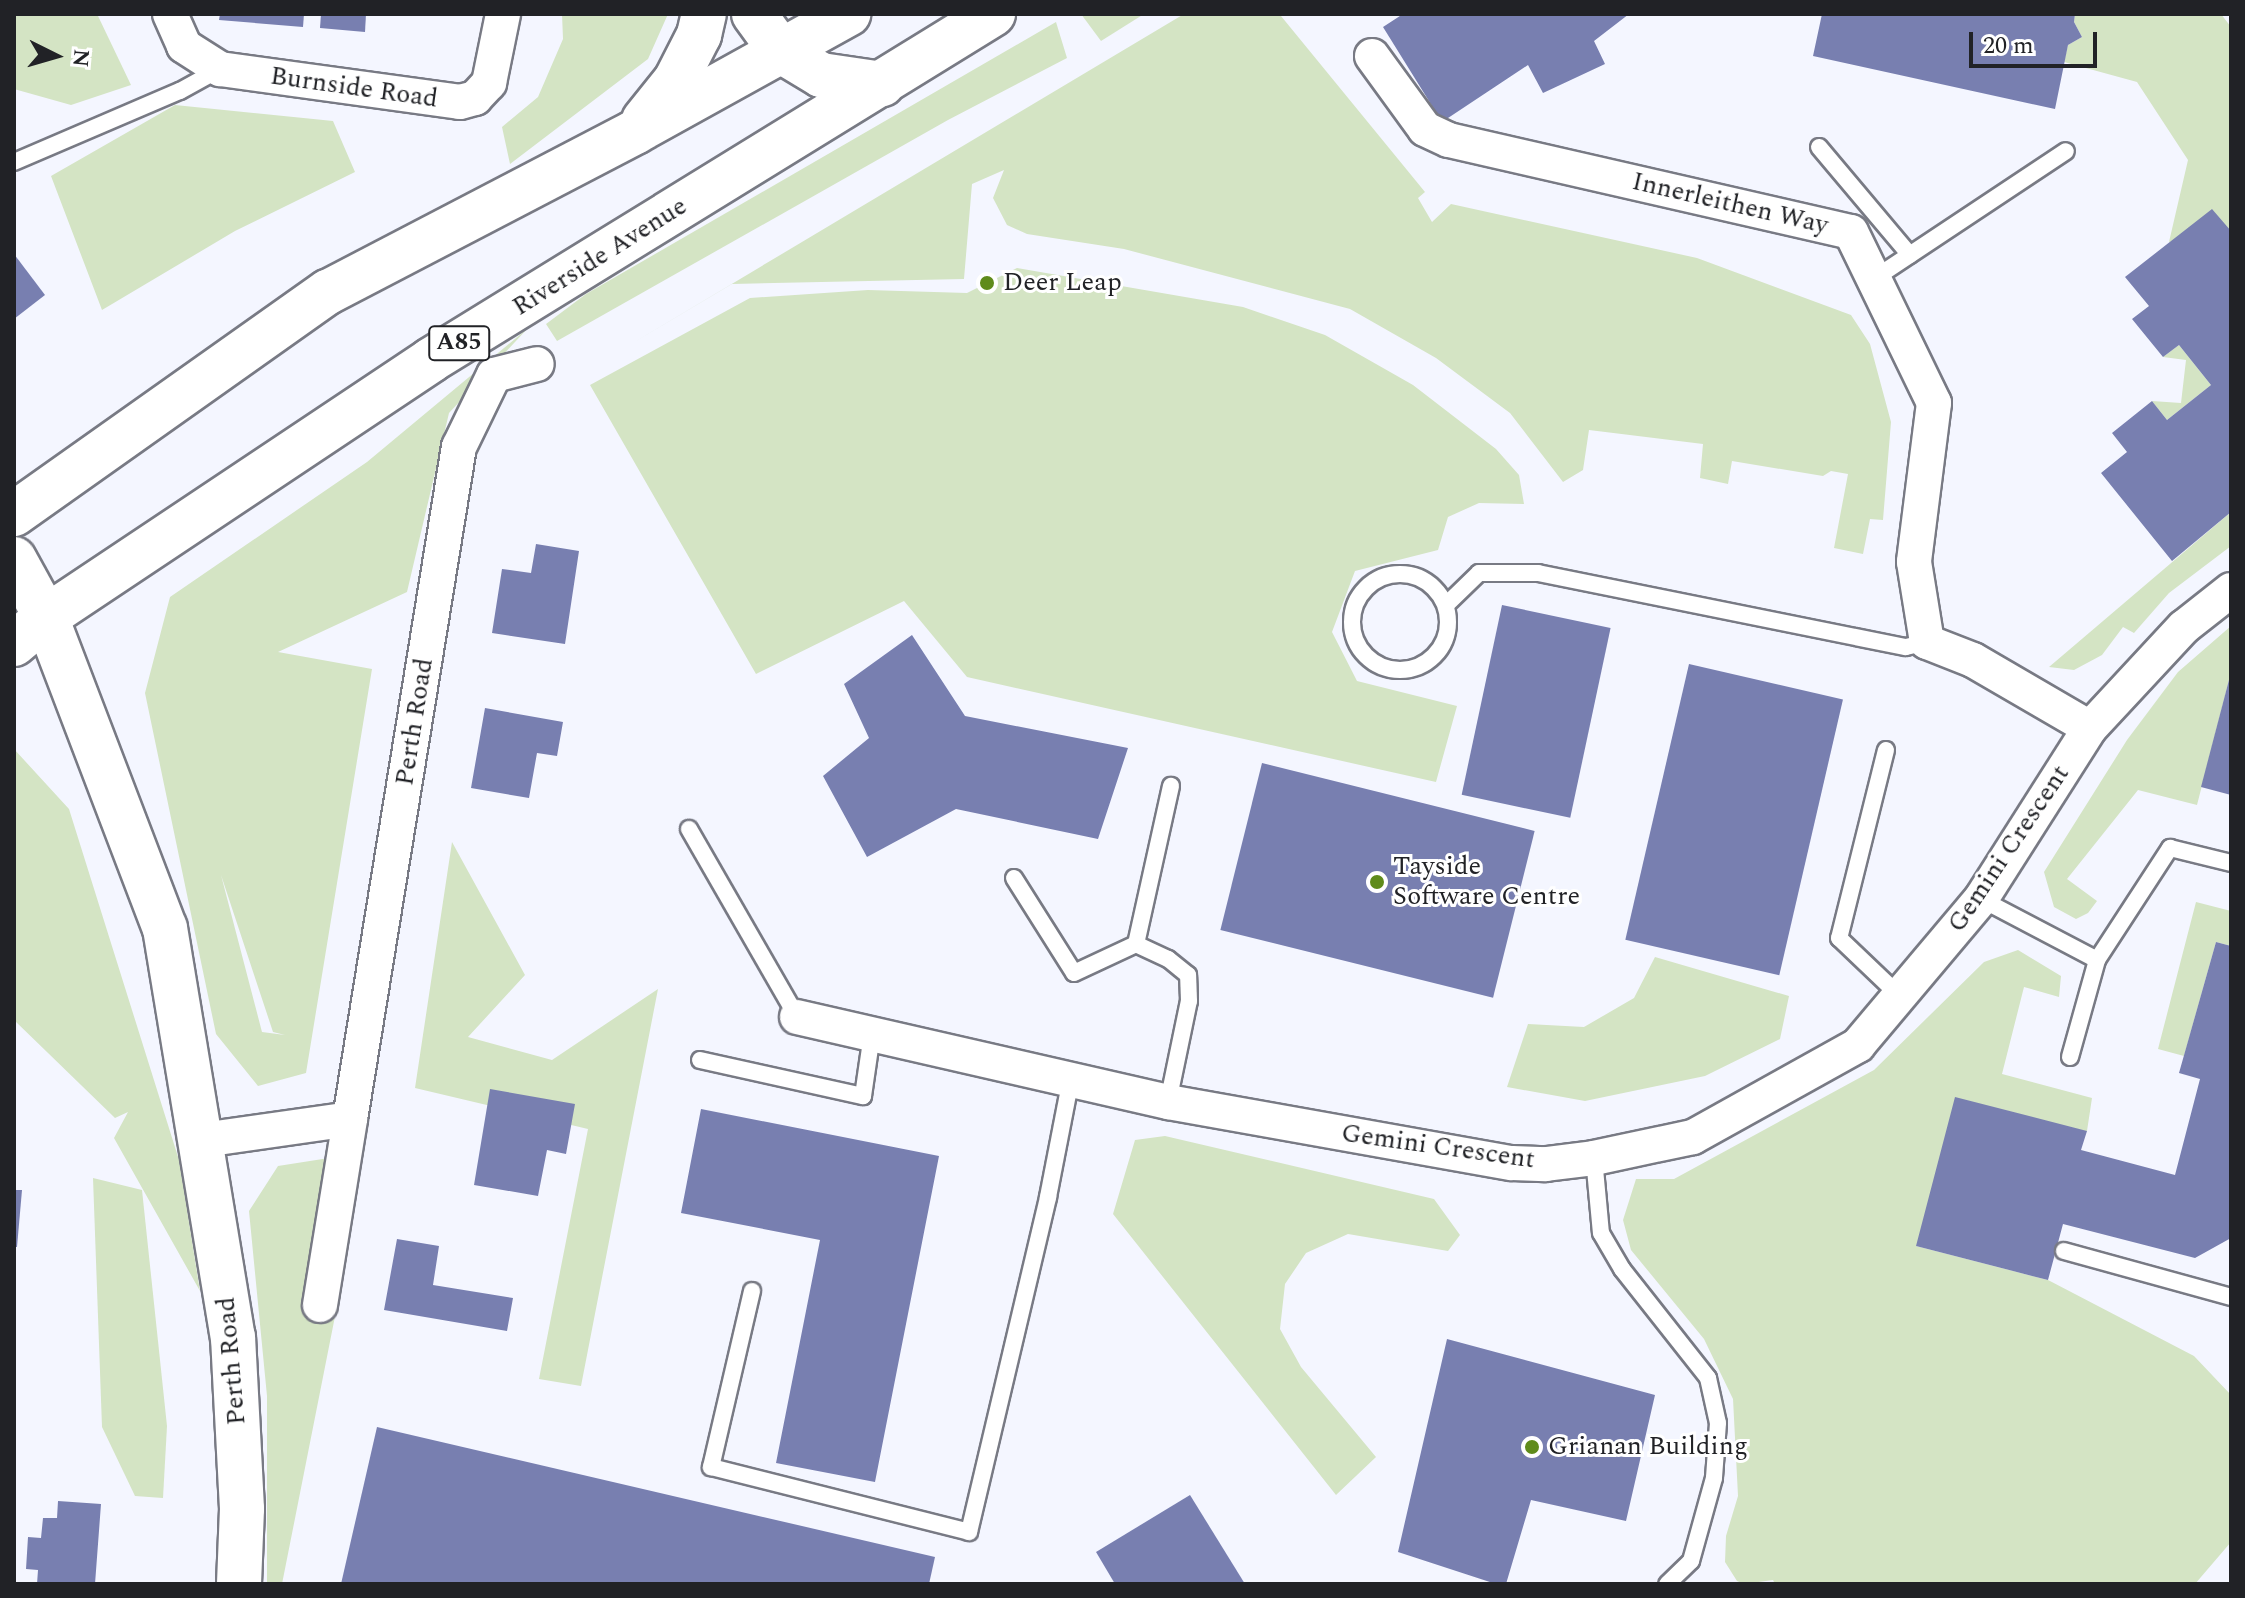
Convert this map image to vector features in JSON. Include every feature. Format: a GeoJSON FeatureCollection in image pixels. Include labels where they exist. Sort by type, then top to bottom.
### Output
{"type":"FeatureCollection","features":[{"type":"Feature","properties":{"kind":"main road"},"geometry":{"type":"LineString","coordinates":[[635,132],[676,80],[699,35],[704,14]]}},
{"type":"Feature","properties":{"kind":"main road"},"geometry":{"type":"LineString","coordinates":[[754,14],[813,27]]}},
{"type":"Feature","properties":{"kind":"main road","name":"Riverside Avenue"},"geometry":{"type":"LineString","coordinates":[[30,630],[431,360],[993,14]]}},
{"type":"Feature","properties":{"kind":"main road"},"geometry":{"type":"LineString","coordinates":[[14,514],[328,292],[635,132],[813,27]]}},
{"type":"Feature","properties":{"kind":"main road"},"geometry":{"type":"LineString","coordinates":[[802,132],[821,75],[813,27]]}},
{"type":"Feature","properties":{"kind":"main road"},"geometry":{"type":"LineString","coordinates":[[821,75],[882,84]]}},
{"type":"Feature","properties":{"kind":"main road","name":"Perth Road"},"geometry":{"type":"LineString","coordinates":[[14,559],[30,630],[165,928],[203,1140],[233,1337],[242,1509],[239,1584]]}},
{"type":"Feature","properties":{"kind":"street","name":"Burnside Road"},"geometry":{"type":"LineString","coordinates":[[170,14],[184,46],[220,69],[460,102],[475,98],[489,83],[503,14]]}},
{"type":"Feature","properties":{"kind":"street","name":"Innerleithen Way"},"geometry":{"type":"LineString","coordinates":[[1372,56],[1425,129],[1449,140],[1851,232],[1934,403],[1914,562],[1927,642]]}},
{"type":"Feature","properties":{"kind":"street","name":"Perth Road"},"geometry":{"type":"LineString","coordinates":[[320,1305],[459,447],[494,375],[537,364]]}},
{"type":"Feature","properties":{"kind":"street","name":"Gemini Crescent"},"geometry":{"type":"LineString","coordinates":[[797,1017],[1168,1102],[1512,1163],[1546,1164],[1594,1158],[1693,1137],[1858,1045],[1981,899],[2090,728],[2184,627],[2231,590]]}},
{"type":"Feature","properties":{"kind":"street"},"geometry":{"type":"LineString","coordinates":[[1927,642],[1973,660],[2090,728]]}},
{"type":"Feature","properties":{"kind":"street"},"geometry":{"type":"LineString","coordinates":[[203,1140],[350,1119]]}},
{"type":"Feature","properties":{"kind":"lane"},"geometry":{"type":"LineString","coordinates":[[14,162],[180,91],[220,69]]}},
{"type":"Feature","properties":{"kind":"lane"},"geometry":{"type":"LineString","coordinates":[[1819,147],[1910,255]]}},
{"type":"Feature","properties":{"kind":"lane"},"geometry":{"type":"LineString","coordinates":[[1875,278],[2066,151]]}},
{"type":"Feature","properties":{"kind":"lane"},"geometry":{"type":"LineString","coordinates":[[1446,605],[1479,573],[1538,573],[1906,647],[1927,642]]}},
{"type":"Feature","properties":{"kind":"lane"},"geometry":{"type":"LineString","coordinates":[[1407,574],[1423,579],[1436,590],[1446,605],[1449,622],[1440,650],[1428,662],[1405,670],[1388,669],[1370,660],[1353,632],[1352,616],[1359,597],[1384,576],[1407,574]]}},
{"type":"Feature","properties":{"kind":"lane"},"geometry":{"type":"LineString","coordinates":[[1886,750],[1839,938],[1900,996]]}},
{"type":"Feature","properties":{"kind":"lane"},"geometry":{"type":"LineString","coordinates":[[1136,944],[1171,786]]}},
{"type":"Feature","properties":{"kind":"lane"},"geometry":{"type":"LineString","coordinates":[[689,829],[797,1017]]}},
{"type":"Feature","properties":{"kind":"lane"},"geometry":{"type":"LineString","coordinates":[[2070,1057],[2097,960],[2170,848],[2231,863]]}},
{"type":"Feature","properties":{"kind":"lane"},"geometry":{"type":"LineString","coordinates":[[1014,878],[1074,973],[1136,944]]}},
{"type":"Feature","properties":{"kind":"lane"},"geometry":{"type":"LineString","coordinates":[[1981,899],[2097,960]]}},
{"type":"Feature","properties":{"kind":"lane"},"geometry":{"type":"LineString","coordinates":[[1136,944],[1168,959],[1188,975],[1189,1001],[1168,1102]]}},
{"type":"Feature","properties":{"kind":"lane"},"geometry":{"type":"LineString","coordinates":[[700,1060],[863,1096],[872,1034]]}},
{"type":"Feature","properties":{"kind":"lane"},"geometry":{"type":"LineString","coordinates":[[752,1291],[711,1467],[969,1532],[1048,1197],[1071,1079]]}},
{"type":"Feature","properties":{"kind":"lane"},"geometry":{"type":"LineString","coordinates":[[1594,1158],[1601,1233],[1622,1269],[1708,1378],[1718,1423],[1714,1478],[1691,1561],[1667,1584]]}},
{"type":"Feature","properties":{"kind":"lane"},"geometry":{"type":"LineString","coordinates":[[2064,1251],[2231,1297]]}},
{"type":"Feature","properties":{"kind":"green space"},"geometry":{"type":"Polygon","coordinates":[[[14,14],[98,16],[131,85],[71,105],[14,89],[14,14]]]}},
{"type":"Feature","properties":{"kind":"green space"},"geometry":{"type":"Polygon","coordinates":[[[562,14],[668,14],[648,59],[510,164],[502,127],[538,97],[563,39],[562,14]]]}},
{"type":"Feature","properties":{"kind":"green space"},"geometry":{"type":"Polygon","coordinates":[[[1081,14],[1144,14],[1101,41],[1081,14]]]}},
{"type":"Feature","properties":{"kind":"green space"},"geometry":{"type":"Polygon","coordinates":[[[1184,14],[1283,14],[1281,16],[1425,192],[1418,198],[1432,222],[1451,204],[1697,258],[1851,315],[1870,344],[1891,422],[1883,520],[1870,519],[1863,554],[1834,548],[1848,474],[1831,471],[1823,476],[1732,461],[1728,484],[1700,478],[1703,444],[1589,430],[1583,470],[1563,482],[1510,413],[1436,358],[1350,309],[1124,249],[1027,234],[1007,225],[993,198],[1004,170],[972,184],[964,279],[732,284],[616,353],[1184,14]]]}},
{"type":"Feature","properties":{"kind":"green space"},"geometry":{"type":"Polygon","coordinates":[[[2075,14],[2221,14],[2231,27],[2231,231],[2169,242],[2188,160],[2137,82],[2064,62],[2068,45],[2082,37],[2074,22],[2075,14]]]}},
{"type":"Feature","properties":{"kind":"green space"},"geometry":{"type":"Polygon","coordinates":[[[1056,22],[1067,58],[948,120],[557,341],[546,324],[586,294],[1056,22]]]}},
{"type":"Feature","properties":{"kind":"green space"},"geometry":{"type":"Polygon","coordinates":[[[175,105],[333,121],[355,172],[235,231],[102,310],[51,176],[175,105]]]}},
{"type":"Feature","properties":{"kind":"green space"},"geometry":{"type":"Polygon","coordinates":[[[1017,268],[1243,307],[1325,335],[1413,385],[1496,449],[1519,475],[1524,504],[1479,503],[1448,517],[1438,550],[1355,571],[1332,632],[1357,681],[1457,706],[1436,782],[967,677],[904,601],[756,674],[590,385],[750,298],[868,290],[967,293],[1017,268]]]}},
{"type":"Feature","properties":{"kind":"green space"},"geometry":{"type":"Polygon","coordinates":[[[528,328],[449,413],[407,592],[278,652],[372,669],[306,1073],[258,1086],[216,1034],[145,693],[170,597],[367,462],[528,328]],[[221,875],[262,1032],[285,1035],[273,1032],[221,875]]]}},
{"type":"Feature","properties":{"kind":"green space"},"geometry":{"type":"Polygon","coordinates":[[[2179,345],[2211,385],[2167,420],[2152,401],[2181,403],[2186,360],[2163,357],[2179,345]]]}},
{"type":"Feature","properties":{"kind":"green space"},"geometry":{"type":"Polygon","coordinates":[[[2231,512],[2231,546],[2169,593],[2134,633],[2123,627],[2102,655],[2074,670],[2049,667],[2231,512]]]}},
{"type":"Feature","properties":{"kind":"green space"},"geometry":{"type":"Polygon","coordinates":[[[2231,626],[2231,672],[2197,805],[2138,790],[2067,879],[2097,901],[2088,913],[2076,919],[2054,907],[2044,872],[2127,740],[2178,672],[2231,626]]]}},
{"type":"Feature","properties":{"kind":"green space"},"geometry":{"type":"Polygon","coordinates":[[[14,749],[69,809],[179,1160],[200,1291],[114,1138],[128,1112],[115,1118],[14,1020],[14,749]]]}},
{"type":"Feature","properties":{"kind":"green space"},"geometry":{"type":"Polygon","coordinates":[[[452,842],[525,975],[468,1037],[552,1060],[658,989],[581,1386],[539,1379],[588,1129],[415,1088],[452,842]]]}},
{"type":"Feature","properties":{"kind":"green space"},"geometry":{"type":"Polygon","coordinates":[[[2196,902],[2231,911],[2231,946],[2216,942],[2184,1056],[2158,1049],[2196,902]]]}},
{"type":"Feature","properties":{"kind":"green space"},"geometry":{"type":"Polygon","coordinates":[[[2018,950],[2061,976],[2059,997],[2024,987],[2002,1074],[2092,1098],[2087,1131],[1916,1246],[2048,1280],[2194,1356],[2231,1395],[2231,1542],[2195,1584],[1775,1584],[1773,1580],[1744,1584],[1737,1581],[1725,1562],[1726,1536],[1738,1496],[1733,1399],[1704,1339],[1631,1250],[1623,1220],[1636,1179],[1674,1179],[1874,1070],[1984,962],[2018,950]]]}},
{"type":"Feature","properties":{"kind":"green space"},"geometry":{"type":"Polygon","coordinates":[[[1655,957],[1789,996],[1780,1039],[1705,1076],[1585,1101],[1507,1087],[1528,1024],[1584,1027],[1634,998],[1655,957]]]}},
{"type":"Feature","properties":{"kind":"green space"},"geometry":{"type":"Polygon","coordinates":[[[1165,1136],[1434,1199],[1460,1235],[1448,1251],[1348,1234],[1306,1253],[1285,1284],[1280,1329],[1301,1367],[1376,1457],[1336,1495],[1113,1214],[1135,1140],[1165,1136]]]}},
{"type":"Feature","properties":{"kind":"green space"},"geometry":{"type":"Polygon","coordinates":[[[329,1158],[311,1269],[342,1281],[282,1584],[267,1584],[267,1396],[249,1211],[278,1166],[329,1158]]]}},
{"type":"Feature","properties":{"kind":"green space"},"geometry":{"type":"Polygon","coordinates":[[[93,1178],[142,1190],[167,1426],[163,1498],[135,1496],[102,1427],[93,1178]]]}},
{"type":"Feature","properties":{"kind":"building"},"geometry":{"type":"Polygon","coordinates":[[[220,14],[304,14],[303,27],[219,20],[220,14]]]}},
{"type":"Feature","properties":{"kind":"building"},"geometry":{"type":"Polygon","coordinates":[[[321,14],[366,14],[365,32],[320,28],[321,14]]]}},
{"type":"Feature","properties":{"kind":"building"},"geometry":{"type":"Polygon","coordinates":[[[1403,14],[1629,14],[1594,41],[1605,64],[1543,93],[1528,65],[1442,122],[1383,27],[1403,14]]]}},
{"type":"Feature","properties":{"kind":"building"},"geometry":{"type":"Polygon","coordinates":[[[1822,14],[2075,14],[2074,22],[2082,37],[2068,45],[2055,109],[1813,56],[1822,14]]]}},
{"type":"Feature","properties":{"kind":"building"},"geometry":{"type":"Polygon","coordinates":[[[2212,209],[2231,231],[2231,512],[2172,561],[2101,473],[2127,452],[2112,433],[2152,401],[2167,420],[2211,385],[2179,345],[2163,357],[2132,319],[2149,306],[2125,277],[2212,209]]]}},
{"type":"Feature","properties":{"kind":"building"},"geometry":{"type":"Polygon","coordinates":[[[14,254],[45,295],[14,319],[14,254]]]}},
{"type":"Feature","properties":{"kind":"building"},"geometry":{"type":"Polygon","coordinates":[[[536,544],[579,551],[565,644],[492,633],[502,569],[531,573],[536,544]]]}},
{"type":"Feature","properties":{"kind":"building"},"geometry":{"type":"Polygon","coordinates":[[[1502,605],[1611,628],[1570,818],[1462,795],[1502,605]]]}},
{"type":"Feature","properties":{"kind":"building"},"geometry":{"type":"Polygon","coordinates":[[[912,635],[965,716],[1128,748],[1098,839],[956,809],[867,857],[823,776],[869,738],[844,684],[912,635]]]}},
{"type":"Feature","properties":{"kind":"building"},"geometry":{"type":"Polygon","coordinates":[[[1689,664],[1843,700],[1779,975],[1625,940],[1689,664]]]}},
{"type":"Feature","properties":{"kind":"building"},"geometry":{"type":"Polygon","coordinates":[[[2231,677],[2231,795],[2201,787],[2231,677]]]}},
{"type":"Feature","properties":{"kind":"building"},"geometry":{"type":"Polygon","coordinates":[[[485,708],[563,722],[557,756],[537,753],[529,798],[471,788],[485,708]]]}},
{"type":"Feature","properties":{"kind":"building","name":"Tayside Software Centre"},"geometry":{"type":"Polygon","coordinates":[[[1262,763],[1535,831],[1493,998],[1220,930],[1262,763]]]}},
{"type":"Feature","properties":{"kind":"building"},"geometry":{"type":"Polygon","coordinates":[[[2216,942],[2231,946],[2231,1238],[2195,1258],[2063,1224],[2048,1280],[1916,1246],[1955,1097],[2087,1131],[2081,1150],[2175,1175],[2200,1079],[2179,1073],[2216,942]]]}},
{"type":"Feature","properties":{"kind":"building"},"geometry":{"type":"Polygon","coordinates":[[[490,1089],[575,1104],[566,1154],[547,1150],[538,1196],[474,1185],[490,1089]]]}},
{"type":"Feature","properties":{"kind":"building"},"geometry":{"type":"Polygon","coordinates":[[[701,1109],[939,1156],[875,1482],[776,1463],[820,1240],[681,1213],[701,1109]]]}},
{"type":"Feature","properties":{"kind":"building"},"geometry":{"type":"Polygon","coordinates":[[[14,1190],[22,1190],[17,1247],[14,1247],[14,1190]]]}},
{"type":"Feature","properties":{"kind":"building"},"geometry":{"type":"Polygon","coordinates":[[[397,1239],[439,1246],[433,1285],[513,1298],[507,1331],[384,1310],[397,1239]]]}},
{"type":"Feature","properties":{"kind":"building","name":"Grianan Building"},"geometry":{"type":"Polygon","coordinates":[[[1447,1339],[1655,1395],[1626,1521],[1531,1500],[1506,1584],[1496,1584],[1398,1552],[1447,1339]]]}},
{"type":"Feature","properties":{"kind":"building"},"geometry":{"type":"Polygon","coordinates":[[[377,1427],[935,1557],[929,1584],[341,1584],[377,1427]]]}},
{"type":"Feature","properties":{"kind":"building"},"geometry":{"type":"Polygon","coordinates":[[[1190,1495],[1245,1584],[1115,1584],[1096,1552],[1190,1495]]]}},
{"type":"Feature","properties":{"kind":"building"},"geometry":{"type":"Polygon","coordinates":[[[58,1501],[101,1504],[95,1584],[37,1584],[38,1570],[26,1569],[28,1537],[41,1538],[43,1518],[57,1518],[58,1501]]]}},
{"type":"Feature","properties":{"kind":"place","name":"Deer Leap"},"geometry":{"type":"Point","coordinates":[987,283]}},
{"type":"Feature","properties":{"kind":"place","name":"Tayside Software Centre"},"geometry":{"type":"Point","coordinates":[1377,882]}},
{"type":"Feature","properties":{"kind":"place","name":"Grianan Building"},"geometry":{"type":"Point","coordinates":[1532,1447]}}]}
